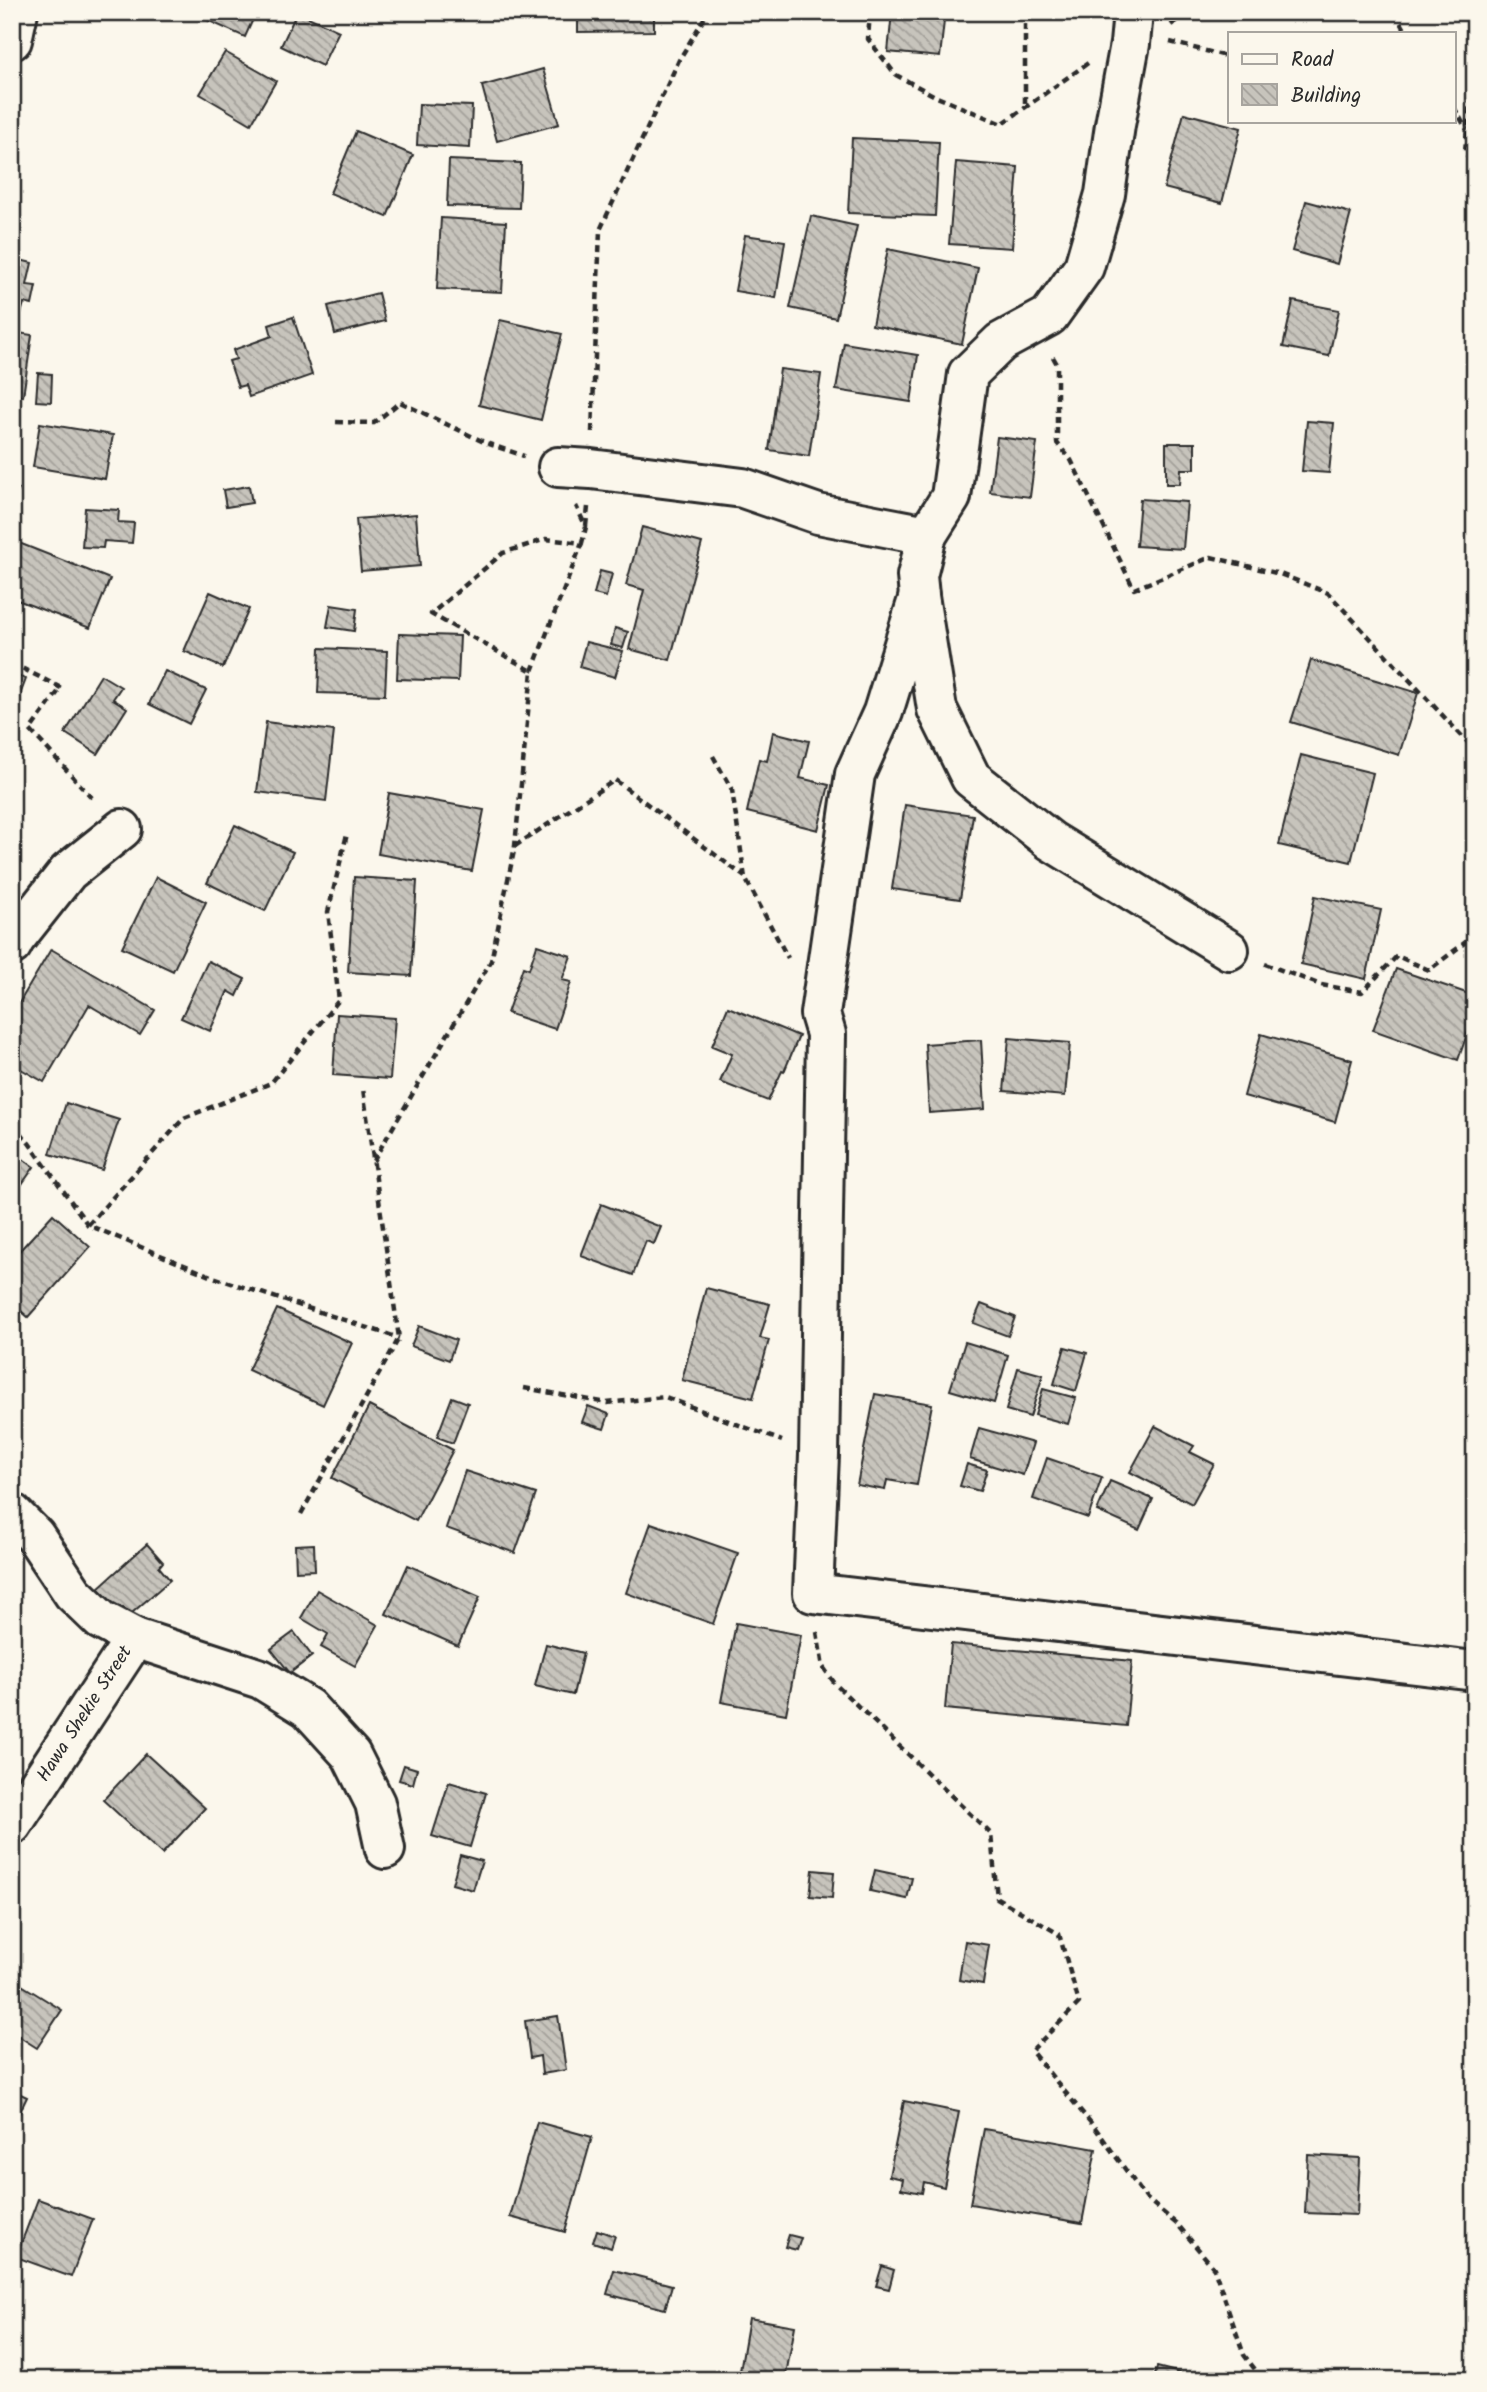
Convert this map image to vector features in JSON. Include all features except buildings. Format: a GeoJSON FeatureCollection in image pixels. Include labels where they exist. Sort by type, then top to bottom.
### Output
{"type":"FeatureCollection","features":[{"type":"Feature","properties":{"kind":"street"},"geometry":{"type":"LineString","coordinates":[[12,40],[18,12]]}},
{"type":"Feature","properties":{"kind":"street"},"geometry":{"type":"LineString","coordinates":[[1132,22],[1105,194],[1084,267],[1049,316],[1001,342],[968,374],[951,497],[927,535],[917,576],[919,596],[937,709],[971,778],[1051,841],[1229,950]]}},
{"type":"Feature","properties":{"kind":"street"},"geometry":{"type":"LineString","coordinates":[[574,468],[743,488],[818,514],[927,535]]}},
{"type":"Feature","properties":{"kind":"street"},"geometry":{"type":"LineString","coordinates":[[919,596],[883,712],[855,774],[820,1014],[826,1034],[819,1455],[813,1594],[1475,1671]]}},
{"type":"Feature","properties":{"kind":"street"},"geometry":{"type":"LineString","coordinates":[[12,945],[68,872],[121,829]]}},
{"type":"Feature","properties":{"kind":"street"},"geometry":{"type":"LineString","coordinates":[[12,1513],[35,1536],[73,1593],[101,1620],[135,1638],[261,1679],[308,1708],[351,1755],[375,1803],[385,1849]]}},
{"type":"Feature","properties":{"kind":"street","name":"Hawa Shekie Street"},"geometry":{"type":"LineString","coordinates":[[12,1825],[135,1638]]}},
{"type":"Feature","properties":{"kind":"path"},"geometry":{"type":"LineString","coordinates":[[373,1161],[491,961],[516,846],[532,671],[586,527],[574,468],[600,230],[679,60],[708,12]]}},
{"type":"Feature","properties":{"kind":"path"},"geometry":{"type":"LineString","coordinates":[[870,12],[868,39],[896,75],[937,97],[1002,124],[1132,22],[1228,56]]}},
{"type":"Feature","properties":{"kind":"path"},"geometry":{"type":"LineString","coordinates":[[1025,12],[1025,108]]}},
{"type":"Feature","properties":{"kind":"path"},"geometry":{"type":"LineString","coordinates":[[1395,12],[1406,32]]}},
{"type":"Feature","properties":{"kind":"path"},"geometry":{"type":"LineString","coordinates":[[1466,12],[1472,75],[1465,151],[1475,173]]}},
{"type":"Feature","properties":{"kind":"path"},"geometry":{"type":"LineString","coordinates":[[1456,111],[1467,130]]}},
{"type":"Feature","properties":{"kind":"path"},"geometry":{"type":"LineString","coordinates":[[1049,316],[1049,350],[1057,364],[1057,443],[1071,460],[1134,589],[1211,557],[1280,574],[1328,593],[1475,750]]}},
{"type":"Feature","properties":{"kind":"path"},"geometry":{"type":"LineString","coordinates":[[336,422],[374,423],[400,402],[486,443],[574,468]]}},
{"type":"Feature","properties":{"kind":"path"},"geometry":{"type":"LineString","coordinates":[[574,468],[586,527]]}},
{"type":"Feature","properties":{"kind":"path"},"geometry":{"type":"LineString","coordinates":[[532,671],[431,614],[503,553],[547,539],[582,543]]}},
{"type":"Feature","properties":{"kind":"path"},"geometry":{"type":"LineString","coordinates":[[12,663],[61,688],[30,730],[121,829]]}},
{"type":"Feature","properties":{"kind":"path"},"geometry":{"type":"LineString","coordinates":[[713,756],[732,790],[745,878],[820,1014]]}},
{"type":"Feature","properties":{"kind":"path"},"geometry":{"type":"LineString","coordinates":[[516,846],[615,780],[745,878]]}},
{"type":"Feature","properties":{"kind":"path"},"geometry":{"type":"LineString","coordinates":[[88,1225],[184,1118],[271,1083],[339,1000],[328,912],[347,834]]}},
{"type":"Feature","properties":{"kind":"path"},"geometry":{"type":"LineString","coordinates":[[1229,950],[1321,985],[1362,992],[1397,956],[1429,970],[1475,935]]}},
{"type":"Feature","properties":{"kind":"path"},"geometry":{"type":"LineString","coordinates":[[301,1514],[399,1338],[363,1089]]}},
{"type":"Feature","properties":{"kind":"path"},"geometry":{"type":"LineString","coordinates":[[12,1124],[29,1143],[88,1225],[213,1277],[399,1338]]}},
{"type":"Feature","properties":{"kind":"path"},"geometry":{"type":"LineString","coordinates":[[524,1388],[607,1403],[665,1397],[819,1455]]}},
{"type":"Feature","properties":{"kind":"path"},"geometry":{"type":"LineString","coordinates":[[813,1594],[823,1667],[836,1685],[990,1834],[998,1898],[1059,1934],[1079,2003],[1031,2052],[1096,2129],[1146,2198],[1178,2225],[1214,2268],[1244,2355],[1263,2380]]}}]}
